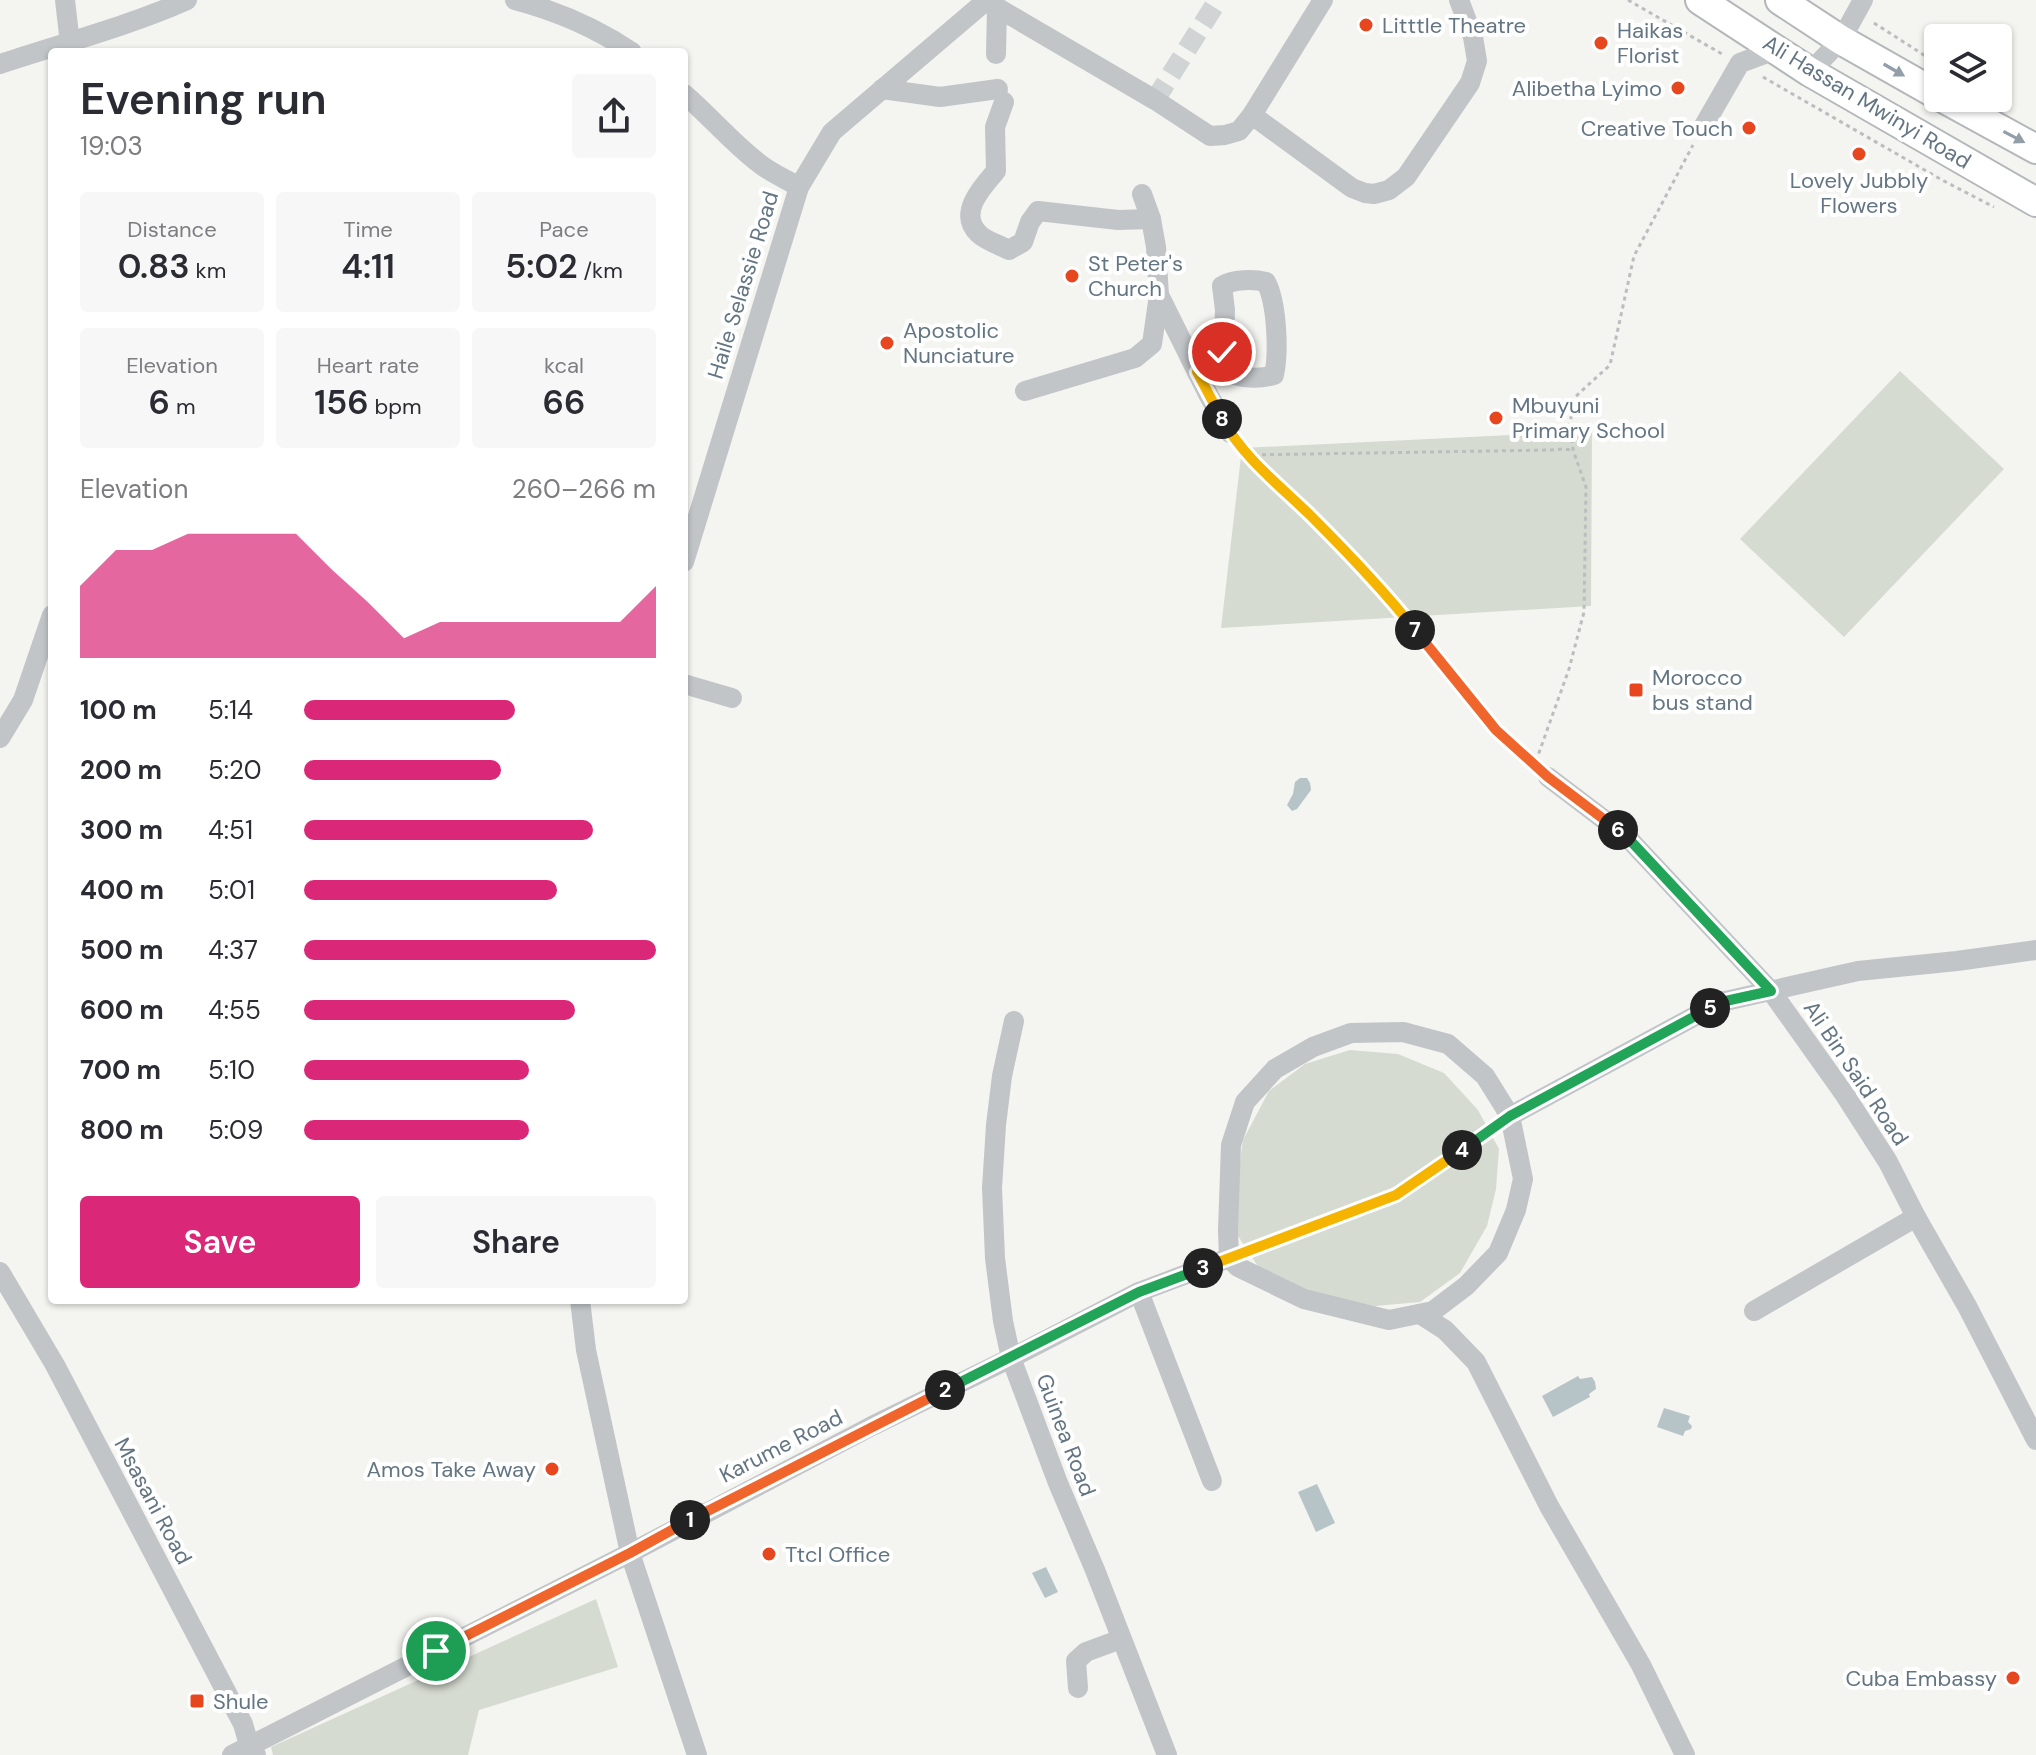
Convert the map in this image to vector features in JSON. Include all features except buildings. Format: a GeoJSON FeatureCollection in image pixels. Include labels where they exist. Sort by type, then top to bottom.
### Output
{"type":"FeatureCollection","features":[{"type":"Feature","properties":{"kind":"highway","name":"Ali Hassan Mwinyi Road"},"geometry":{"type":"LineString","coordinates":[[1700,0],[1810,72],[2036,202]]}},
{"type":"Feature","properties":{"kind":"highway","name":"Ali Hassan Mwinyi Road"},"geometry":{"type":"LineString","coordinates":[[1780,0],[1841,40],[1924,88]]}},
{"type":"Feature","properties":{"kind":"highway","name":"Ali Hassan Mwinyi Road"},"geometry":{"type":"LineString","coordinates":[[1968,112],[2036,149]]}},
{"type":"Feature","properties":{"kind":"street"},"geometry":{"type":"LineString","coordinates":[[65,0],[70,46],[187,0]]}},
{"type":"Feature","properties":{"kind":"street"},"geometry":{"type":"LineString","coordinates":[[515,0],[603,33],[626,48]]}},
{"type":"Feature","properties":{"kind":"street"},"geometry":{"type":"LineString","coordinates":[[990,3],[1210,136],[1239,131],[1323,0]]}},
{"type":"Feature","properties":{"kind":"street"},"geometry":{"type":"LineString","coordinates":[[1252,115],[1352,188],[1374,194],[1389,190],[1406,177],[1470,83],[1477,61],[1473,37],[1459,0]]}},
{"type":"Feature","properties":{"kind":"street"},"geometry":{"type":"LineString","coordinates":[[990,3],[996,54]]}},
{"type":"Feature","properties":{"kind":"street","name":"Haile Selassie Road"},"geometry":{"type":"LineString","coordinates":[[688,549],[799,187],[832,132],[990,3]]}},
{"type":"Feature","properties":{"kind":"street"},"geometry":{"type":"LineString","coordinates":[[1810,72],[1841,40],[1860,4]]}},
{"type":"Feature","properties":{"kind":"street"},"geometry":{"type":"LineString","coordinates":[[1702,129],[1740,63],[1778,49]]}},
{"type":"Feature","properties":{"kind":"street"},"geometry":{"type":"LineString","coordinates":[[0,64],[48,52]]}},
{"type":"Feature","properties":{"kind":"street"},"geometry":{"type":"LineString","coordinates":[[882,89],[940,97],[1001,96],[995,127],[996,171],[976,194],[971,222],[979,235],[1009,250],[1023,242],[1030,222],[1038,211],[1118,220],[1151,219]]}},
{"type":"Feature","properties":{"kind":"street"},"geometry":{"type":"LineString","coordinates":[[688,97],[763,166],[799,187]]}},
{"type":"Feature","properties":{"kind":"street"},"geometry":{"type":"LineString","coordinates":[[1025,391],[1135,358],[1152,344],[1159,295],[1156,247],[1142,194]]}},
{"type":"Feature","properties":{"kind":"street"},"geometry":{"type":"LineString","coordinates":[[1228,282],[1266,282],[1275,325],[1274,375],[1239,378],[1206,370],[1222,352],[1225,310],[1222,286],[1228,282]]}},
{"type":"Feature","properties":{"kind":"street"},"geometry":{"type":"LineString","coordinates":[[1159,295],[1206,370],[1230,433]]}},
{"type":"Feature","properties":{"kind":"street"},"geometry":{"type":"LineString","coordinates":[[0,738],[23,700],[48,627]]}},
{"type":"Feature","properties":{"kind":"street"},"geometry":{"type":"LineString","coordinates":[[688,685],[732,698]]}},
{"type":"Feature","properties":{"kind":"street","name":"Ali Bin Said Road"},"geometry":{"type":"LineString","coordinates":[[1541,771],[1627,837],[1771,991],[1888,1162],[2036,1440]]}},
{"type":"Feature","properties":{"kind":"street"},"geometry":{"type":"LineString","coordinates":[[1510,1116],[1721,1002],[1858,971],[2036,950]]}},
{"type":"Feature","properties":{"kind":"street","name":"Guinea Road"},"geometry":{"type":"LineString","coordinates":[[1014,1021],[1002,1076],[992,1188],[995,1258],[1003,1321],[1011,1358],[1058,1483],[1167,1755]]}},
{"type":"Feature","properties":{"kind":"street"},"geometry":{"type":"LineString","coordinates":[[1403,1032],[1448,1044],[1485,1076],[1510,1116],[1523,1179],[1516,1210],[1498,1253],[1466,1286],[1433,1311],[1389,1320],[1304,1299],[1238,1267],[1229,1258],[1231,1145],[1245,1102],[1275,1069],[1313,1047],[1351,1033],[1403,1032]]}},
{"type":"Feature","properties":{"kind":"street"},"geometry":{"type":"LineString","coordinates":[[1754,1311],[1916,1217]]}},
{"type":"Feature","properties":{"kind":"street","name":"Karume Road"},"geometry":{"type":"LineString","coordinates":[[246,1752],[872,1426],[1139,1292],[1229,1258]]}},
{"type":"Feature","properties":{"kind":"street","name":"Msasani Road"},"geometry":{"type":"LineString","coordinates":[[0,1272],[55,1365],[243,1724],[246,1752]]}},
{"type":"Feature","properties":{"kind":"street"},"geometry":{"type":"LineString","coordinates":[[1139,1292],[1212,1481]]}},
{"type":"Feature","properties":{"kind":"street"},"geometry":{"type":"LineString","coordinates":[[580,1304],[586,1350],[630,1553],[697,1755]]}},
{"type":"Feature","properties":{"kind":"street"},"geometry":{"type":"LineString","coordinates":[[1420,1314],[1445,1330],[1476,1362],[1549,1506],[1641,1665],[1685,1755]]}},
{"type":"Feature","properties":{"kind":"street"},"geometry":{"type":"LineString","coordinates":[[1078,1688],[1076,1661],[1086,1652],[1121,1639]]}},
{"type":"Feature","properties":{"kind":"path"},"geometry":{"type":"LineString","coordinates":[[1628,0],[1996,208]]}},
{"type":"Feature","properties":{"kind":"path"},"geometry":{"type":"LineString","coordinates":[[1860,4],[1857,12],[1924,55]]}},
{"type":"Feature","properties":{"kind":"path"},"geometry":{"type":"LineString","coordinates":[[1230,433],[1246,455],[1346,551],[1395,604],[1496,730],[1541,771],[1584,612],[1586,487],[1573,450],[1570,423],[1575,397],[1610,365],[1634,256],[1702,129]]}},
{"type":"Feature","properties":{"kind":"path"},"geometry":{"type":"LineString","coordinates":[[1246,455],[1573,450]]}},
{"type":"Feature","properties":{"kind":"path"},"geometry":{"type":"LineString","coordinates":[[1229,1258],[1396,1195],[1510,1116]]}},
{"type":"Feature","properties":{"kind":"shaded area"},"geometry":{"type":"Polygon","coordinates":[[[1900,371],[2004,469],[1844,637],[1740,539],[1900,371]]]}},
{"type":"Feature","properties":{"kind":"shaded area"},"geometry":{"type":"Polygon","coordinates":[[[1592,431],[1591,606],[1221,628],[1242,448],[1592,431]]]}},
{"type":"Feature","properties":{"kind":"shaded area"},"geometry":{"type":"Polygon","coordinates":[[[1307,778],[1311,790],[1292,811],[1287,805],[1295,782],[1307,778]]]}},
{"type":"Feature","properties":{"kind":"shaded area"},"geometry":{"type":"Polygon","coordinates":[[[1350,1050],[1398,1054],[1444,1073],[1478,1110],[1499,1149],[1496,1189],[1487,1226],[1460,1273],[1420,1302],[1375,1306],[1321,1296],[1259,1268],[1238,1236],[1236,1190],[1243,1140],[1269,1091],[1305,1064],[1350,1050]]]}},
{"type":"Feature","properties":{"kind":"shaded area"},"geometry":{"type":"Polygon","coordinates":[[[1578,1376],[1580,1379],[1592,1377],[1596,1389],[1589,1394],[1590,1397],[1553,1417],[1542,1396],[1578,1376]]]}},
{"type":"Feature","properties":{"kind":"shaded area"},"geometry":{"type":"Polygon","coordinates":[[[1664,1408],[1690,1416],[1688,1422],[1691,1429],[1685,1431],[1683,1436],[1657,1427],[1664,1408]]]}},
{"type":"Feature","properties":{"kind":"shaded area"},"geometry":{"type":"Polygon","coordinates":[[[1317,1484],[1335,1523],[1316,1532],[1298,1492],[1317,1484]]]}},
{"type":"Feature","properties":{"kind":"shaded area"},"geometry":{"type":"Polygon","coordinates":[[[1046,1567],[1058,1592],[1045,1598],[1032,1573],[1046,1567]]]}},
{"type":"Feature","properties":{"kind":"shaded area"},"geometry":{"type":"Polygon","coordinates":[[[596,1599],[618,1667],[479,1710],[468,1755],[273,1755],[271,1747],[596,1599]]]}},
{"type":"Feature","properties":{"kind":"tunnel"},"geometry":{"type":"LineString","coordinates":[[1155,100],[1218,0]]}},
{"type":"Feature","properties":{"kind":"place","name":"Litttle Theatre"},"geometry":{"type":"Point","coordinates":[1366,25]}},
{"type":"Feature","properties":{"kind":"place","name":"Haikas Florist"},"geometry":{"type":"Point","coordinates":[1601,43]}},
{"type":"Feature","properties":{"kind":"place","name":"Alibetha Lyimo"},"geometry":{"type":"Point","coordinates":[1678,88]}},
{"type":"Feature","properties":{"kind":"place","name":"Creative Touch"},"geometry":{"type":"Point","coordinates":[1749,128]}},
{"type":"Feature","properties":{"kind":"place","name":"Lovely Jubbly Flowers"},"geometry":{"type":"Point","coordinates":[1859,154]}},
{"type":"Feature","properties":{"kind":"place","name":"St Peter's Church"},"geometry":{"type":"Point","coordinates":[1072,276]}},
{"type":"Feature","properties":{"kind":"place","name":"Apostolic Nunciature"},"geometry":{"type":"Point","coordinates":[887,343]}},
{"type":"Feature","properties":{"kind":"place","name":"Mbuyuni Primary School"},"geometry":{"type":"Point","coordinates":[1496,418]}},
{"type":"Feature","properties":{"kind":"place","name":"Morocco bus stand"},"geometry":{"type":"Point","coordinates":[1636,690]}},
{"type":"Feature","properties":{"kind":"place","name":"Amos Take Away"},"geometry":{"type":"Point","coordinates":[552,1469]}},
{"type":"Feature","properties":{"kind":"place","name":"Ttcl Office"},"geometry":{"type":"Point","coordinates":[769,1554]}},
{"type":"Feature","properties":{"kind":"place","name":"Cuba Embassy"},"geometry":{"type":"Point","coordinates":[2013,1678]}},
{"type":"Feature","properties":{"kind":"place","name":"Shule"},"geometry":{"type":"Point","coordinates":[197,1701]}},
{"type":"Feature","properties":{"kind":"route"},"geometry":{"type":"LineString","coordinates":[[436,1651],[1139,1292],[1396,1195],[1510,1116],[1721,1002],[1771,991],[1627,837],[1548,777],[1496,730],[1395,604],[1346,551],[1246,455],[1230,433],[1197,372],[1215,368],[1222,352]]}}]}
